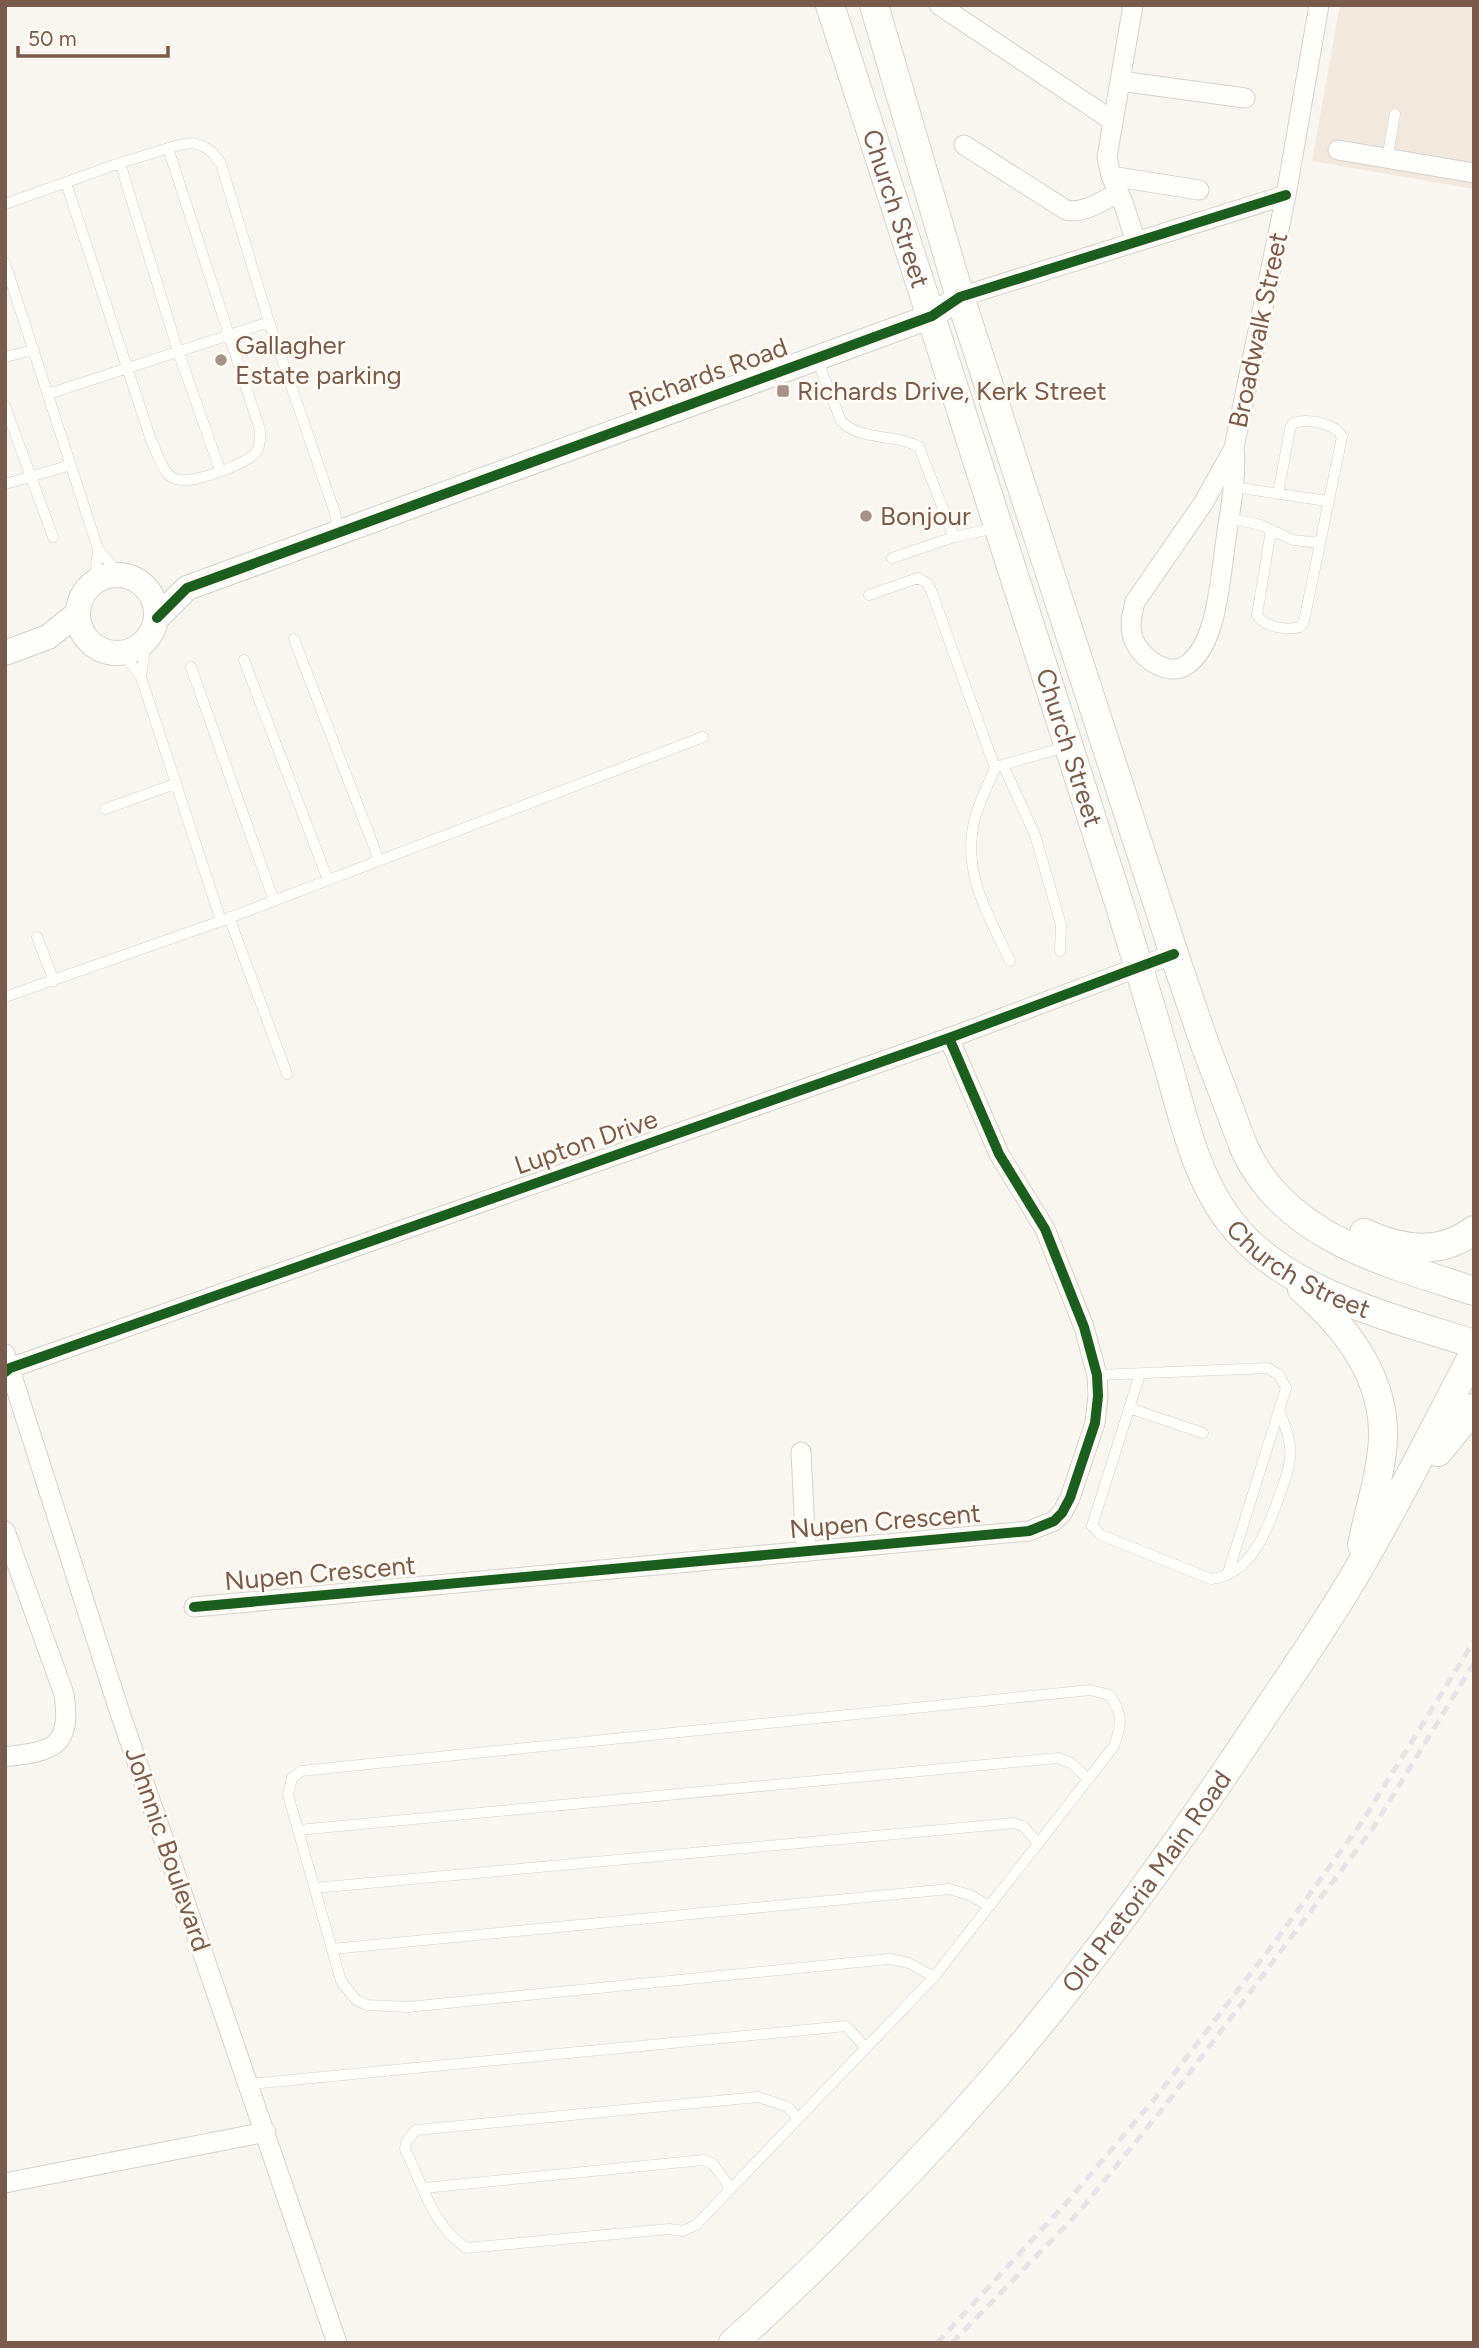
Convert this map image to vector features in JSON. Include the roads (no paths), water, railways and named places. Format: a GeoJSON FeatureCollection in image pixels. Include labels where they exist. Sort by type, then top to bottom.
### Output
{"type":"FeatureCollection","features":[{"type":"Feature","properties":{"kind":"main road","name":"Church Street"},"geometry":{"type":"LineString","coordinates":[[830,5],[1069,746],[1201,1171],[1218,1204],[1234,1226],[1261,1255],[1276,1266],[1363,1307],[1474,1344]]}},
{"type":"Feature","properties":{"kind":"main road","name":"Church Street"},"geometry":{"type":"LineString","coordinates":[[874,5],[960,297],[1174,954],[1238,1136],[1250,1161],[1278,1199],[1319,1231],[1389,1262],[1474,1291]]}},
{"type":"Feature","properties":{"kind":"main road"},"geometry":{"type":"LineString","coordinates":[[1261,1176],[1339,1222],[1374,1238],[1405,1247],[1444,1247],[1474,1230]]}},
{"type":"Feature","properties":{"kind":"main road"},"geometry":{"type":"LineString","coordinates":[[1276,1266],[1322,1306],[1341,1327],[1365,1362],[1379,1398],[1383,1442],[1362,1563]]}},
{"type":"Feature","properties":{"kind":"main road","name":"Old Pretoria Main Road"},"geometry":{"type":"LineString","coordinates":[[733,2343],[871,2211],[953,2124],[1045,2016],[1188,1827],[1362,1563],[1420,1459],[1474,1353]]}},
{"type":"Feature","properties":{"kind":"main road"},"geometry":{"type":"LineString","coordinates":[[1362,1563],[1443,1445],[1474,1408]]}},
{"type":"Feature","properties":{"kind":"street"},"geometry":{"type":"LineString","coordinates":[[939,5],[1112,121]]}},
{"type":"Feature","properties":{"kind":"street","name":"Broadwalk Street"},"geometry":{"type":"LineString","coordinates":[[1234,448],[1204,502],[1135,602],[1130,621],[1133,639],[1143,654],[1155,664],[1174,670],[1188,665],[1202,647],[1214,611],[1234,487],[1234,448],[1286,195],[1319,5]]}},
{"type":"Feature","properties":{"kind":"street"},"geometry":{"type":"LineString","coordinates":[[1128,8],[1120,81],[1107,158],[1114,185],[1136,242]]}},
{"type":"Feature","properties":{"kind":"street"},"geometry":{"type":"LineString","coordinates":[[1120,81],[1245,98]]}},
{"type":"Feature","properties":{"kind":"street"},"geometry":{"type":"LineString","coordinates":[[964,145],[1066,210],[1083,210],[1114,185],[1199,190]]}},
{"type":"Feature","properties":{"kind":"street"},"geometry":{"type":"LineString","coordinates":[[1338,150],[1474,173]]}},
{"type":"Feature","properties":{"kind":"street","name":"Richards Road"},"geometry":{"type":"LineString","coordinates":[[143,584],[187,588],[932,316],[960,297],[1286,195]]}},
{"type":"Feature","properties":{"kind":"street"},"geometry":{"type":"LineString","coordinates":[[107,576],[132,577],[143,584],[154,600],[157,618],[153,631],[136,649],[109,653],[86,638],[80,627],[78,613],[80,601],[95,581],[107,576]]}},
{"type":"Feature","properties":{"kind":"street","name":"Richards Road"},"geometry":{"type":"LineString","coordinates":[[157,618],[187,588]]}},
{"type":"Feature","properties":{"kind":"street"},"geometry":{"type":"LineString","coordinates":[[5,653],[48,637],[78,613]]}},
{"type":"Feature","properties":{"kind":"street"},"geometry":{"type":"LineString","coordinates":[[48,637],[86,638]]}},
{"type":"Feature","properties":{"kind":"street","name":"Lupton Drive"},"geometry":{"type":"LineString","coordinates":[[7,1364],[949,1038],[1174,954]]}},
{"type":"Feature","properties":{"kind":"street","name":"Nupen Crescent"},"geometry":{"type":"LineString","coordinates":[[194,1607],[1029,1531],[1049,1524],[1067,1505],[1088,1450],[1097,1406],[1097,1375],[1084,1327],[1045,1229],[999,1154],[949,1038]]}},
{"type":"Feature","properties":{"kind":"street","name":"Johnnic Boulevard"},"geometry":{"type":"LineString","coordinates":[[7,1364],[119,1710],[337,2343]]}},
{"type":"Feature","properties":{"kind":"street"},"geometry":{"type":"LineString","coordinates":[[801,1452],[806,1552]]}},
{"type":"Feature","properties":{"kind":"street"},"geometry":{"type":"LineString","coordinates":[[5,1531],[64,1694],[68,1718],[62,1737],[47,1750],[5,1757]]}},
{"type":"Feature","properties":{"kind":"street"},"geometry":{"type":"LineString","coordinates":[[5,2183],[266,2132]]}},
{"type":"Feature","properties":{"kind":"lane"},"geometry":{"type":"LineString","coordinates":[[1387,159],[1395,114]]}},
{"type":"Feature","properties":{"kind":"lane"},"geometry":{"type":"LineString","coordinates":[[5,204],[168,148],[193,143],[213,153],[221,164],[269,322],[335,513],[339,533]]}},
{"type":"Feature","properties":{"kind":"lane"},"geometry":{"type":"LineString","coordinates":[[66,183],[151,440],[167,474],[179,480],[190,480],[220,470],[256,453],[260,430],[168,148]]}},
{"type":"Feature","properties":{"kind":"lane"},"geometry":{"type":"LineString","coordinates":[[120,163],[178,351],[220,470]]}},
{"type":"Feature","properties":{"kind":"lane"},"geometry":{"type":"LineString","coordinates":[[5,263],[98,549],[119,575]]}},
{"type":"Feature","properties":{"kind":"lane"},"geometry":{"type":"LineString","coordinates":[[48,394],[269,322]]}},
{"type":"Feature","properties":{"kind":"lane"},"geometry":{"type":"LineString","coordinates":[[5,358],[34,351]]}},
{"type":"Feature","properties":{"kind":"lane"},"geometry":{"type":"LineString","coordinates":[[817,358],[841,421],[847,427],[856,432],[907,440],[919,447],[954,537]]}},
{"type":"Feature","properties":{"kind":"lane"},"geometry":{"type":"LineString","coordinates":[[5,406],[53,537]]}},
{"type":"Feature","properties":{"kind":"lane"},"geometry":{"type":"LineString","coordinates":[[1271,530],[1257,615],[1260,621],[1266,624],[1295,629],[1304,621],[1342,437],[1339,430],[1333,426],[1300,421],[1293,424],[1278,494]]}},
{"type":"Feature","properties":{"kind":"lane"},"geometry":{"type":"LineString","coordinates":[[5,484],[71,465]]}},
{"type":"Feature","properties":{"kind":"lane"},"geometry":{"type":"LineString","coordinates":[[1234,487],[1328,501]]}},
{"type":"Feature","properties":{"kind":"lane"},"geometry":{"type":"LineString","coordinates":[[1229,518],[1271,530],[1293,540],[1320,543]]}},
{"type":"Feature","properties":{"kind":"lane"},"geometry":{"type":"LineString","coordinates":[[891,558],[954,537],[999,527]]}},
{"type":"Feature","properties":{"kind":"lane"},"geometry":{"type":"LineString","coordinates":[[95,581],[98,549]]}},
{"type":"Feature","properties":{"kind":"lane"},"geometry":{"type":"LineString","coordinates":[[869,595],[918,578],[927,583],[999,766],[1035,835],[1060,925],[1060,951]]}},
{"type":"Feature","properties":{"kind":"lane"},"geometry":{"type":"LineString","coordinates":[[294,639],[379,860]]}},
{"type":"Feature","properties":{"kind":"lane"},"geometry":{"type":"LineString","coordinates":[[141,677],[146,641]]}},
{"type":"Feature","properties":{"kind":"lane"},"geometry":{"type":"LineString","coordinates":[[123,653],[141,677],[175,784],[287,1074]]}},
{"type":"Feature","properties":{"kind":"lane"},"geometry":{"type":"LineString","coordinates":[[244,660],[328,880]]}},
{"type":"Feature","properties":{"kind":"lane"},"geometry":{"type":"LineString","coordinates":[[191,667],[274,901]]}},
{"type":"Feature","properties":{"kind":"lane"},"geometry":{"type":"LineString","coordinates":[[5,997],[274,901],[703,737]]}},
{"type":"Feature","properties":{"kind":"lane"},"geometry":{"type":"LineString","coordinates":[[1010,961],[976,885],[971,864],[972,832],[979,806],[999,766],[1069,746]]}},
{"type":"Feature","properties":{"kind":"lane"},"geometry":{"type":"LineString","coordinates":[[105,809],[175,784]]}},
{"type":"Feature","properties":{"kind":"lane"},"geometry":{"type":"LineString","coordinates":[[37,937],[54,981]]}},
{"type":"Feature","properties":{"kind":"lane"},"geometry":{"type":"LineString","coordinates":[[1097,1375],[1268,1368],[1279,1375],[1286,1388],[1228,1574]]}},
{"type":"Feature","properties":{"kind":"lane"},"geometry":{"type":"LineString","coordinates":[[1140,1374],[1092,1526],[1095,1532],[1210,1579],[1220,1578],[1245,1562],[1259,1544],[1271,1521],[1289,1468],[1291,1447],[1279,1410]]}},
{"type":"Feature","properties":{"kind":"lane"},"geometry":{"type":"LineString","coordinates":[[1129,1408],[1203,1433]]}},
{"type":"Feature","properties":{"kind":"lane"},"geometry":{"type":"LineString","coordinates":[[798,2119],[788,2107],[773,2100],[758,2098],[416,2130],[406,2142],[405,2149],[443,2228],[454,2240],[467,2248],[669,2229],[683,2231],[696,2225],[731,2189],[934,1977],[1114,1745],[1121,1725],[1118,1708],[1110,1695],[1090,1690],[301,1771],[292,1778],[288,1795],[341,1981],[356,2000],[367,2005],[408,2007],[889,1959],[909,1963],[934,1977]]}},
{"type":"Feature","properties":{"kind":"lane"},"geometry":{"type":"LineString","coordinates":[[298,1830],[1058,1758],[1071,1763],[1088,1779]]}},
{"type":"Feature","properties":{"kind":"lane"},"geometry":{"type":"LineString","coordinates":[[314,1888],[1014,1823],[1023,1826],[1038,1843]]}},
{"type":"Feature","properties":{"kind":"lane"},"geometry":{"type":"LineString","coordinates":[[332,1949],[949,1889],[970,1895],[989,1906]]}},
{"type":"Feature","properties":{"kind":"lane"},"geometry":{"type":"LineString","coordinates":[[250,2084],[846,2026],[866,2048]]}},
{"type":"Feature","properties":{"kind":"lane"},"geometry":{"type":"LineString","coordinates":[[424,2188],[703,2160],[713,2164],[731,2189]]}},
{"type":"Feature","properties":{"kind":"railway"},"geometry":{"type":"LineString","coordinates":[[937,2343],[1068,2201],[1157,2096],[1362,1822],[1474,1641]]}},
{"type":"Feature","properties":{"kind":"railway"},"geometry":{"type":"LineString","coordinates":[[952,2343],[1079,2212],[1164,2107],[1373,1828],[1474,1663]]}},
{"type":"Feature","properties":{"kind":"place","name":"Gallagher Estate parking"},"geometry":{"type":"Point","coordinates":[221,360]}},
{"type":"Feature","properties":{"kind":"place","name":"Richards Drive, Kerk Street"},"geometry":{"type":"Point","coordinates":[783,391]}},
{"type":"Feature","properties":{"kind":"place","name":"Bonjour"},"geometry":{"type":"Point","coordinates":[866,516]}}]}
